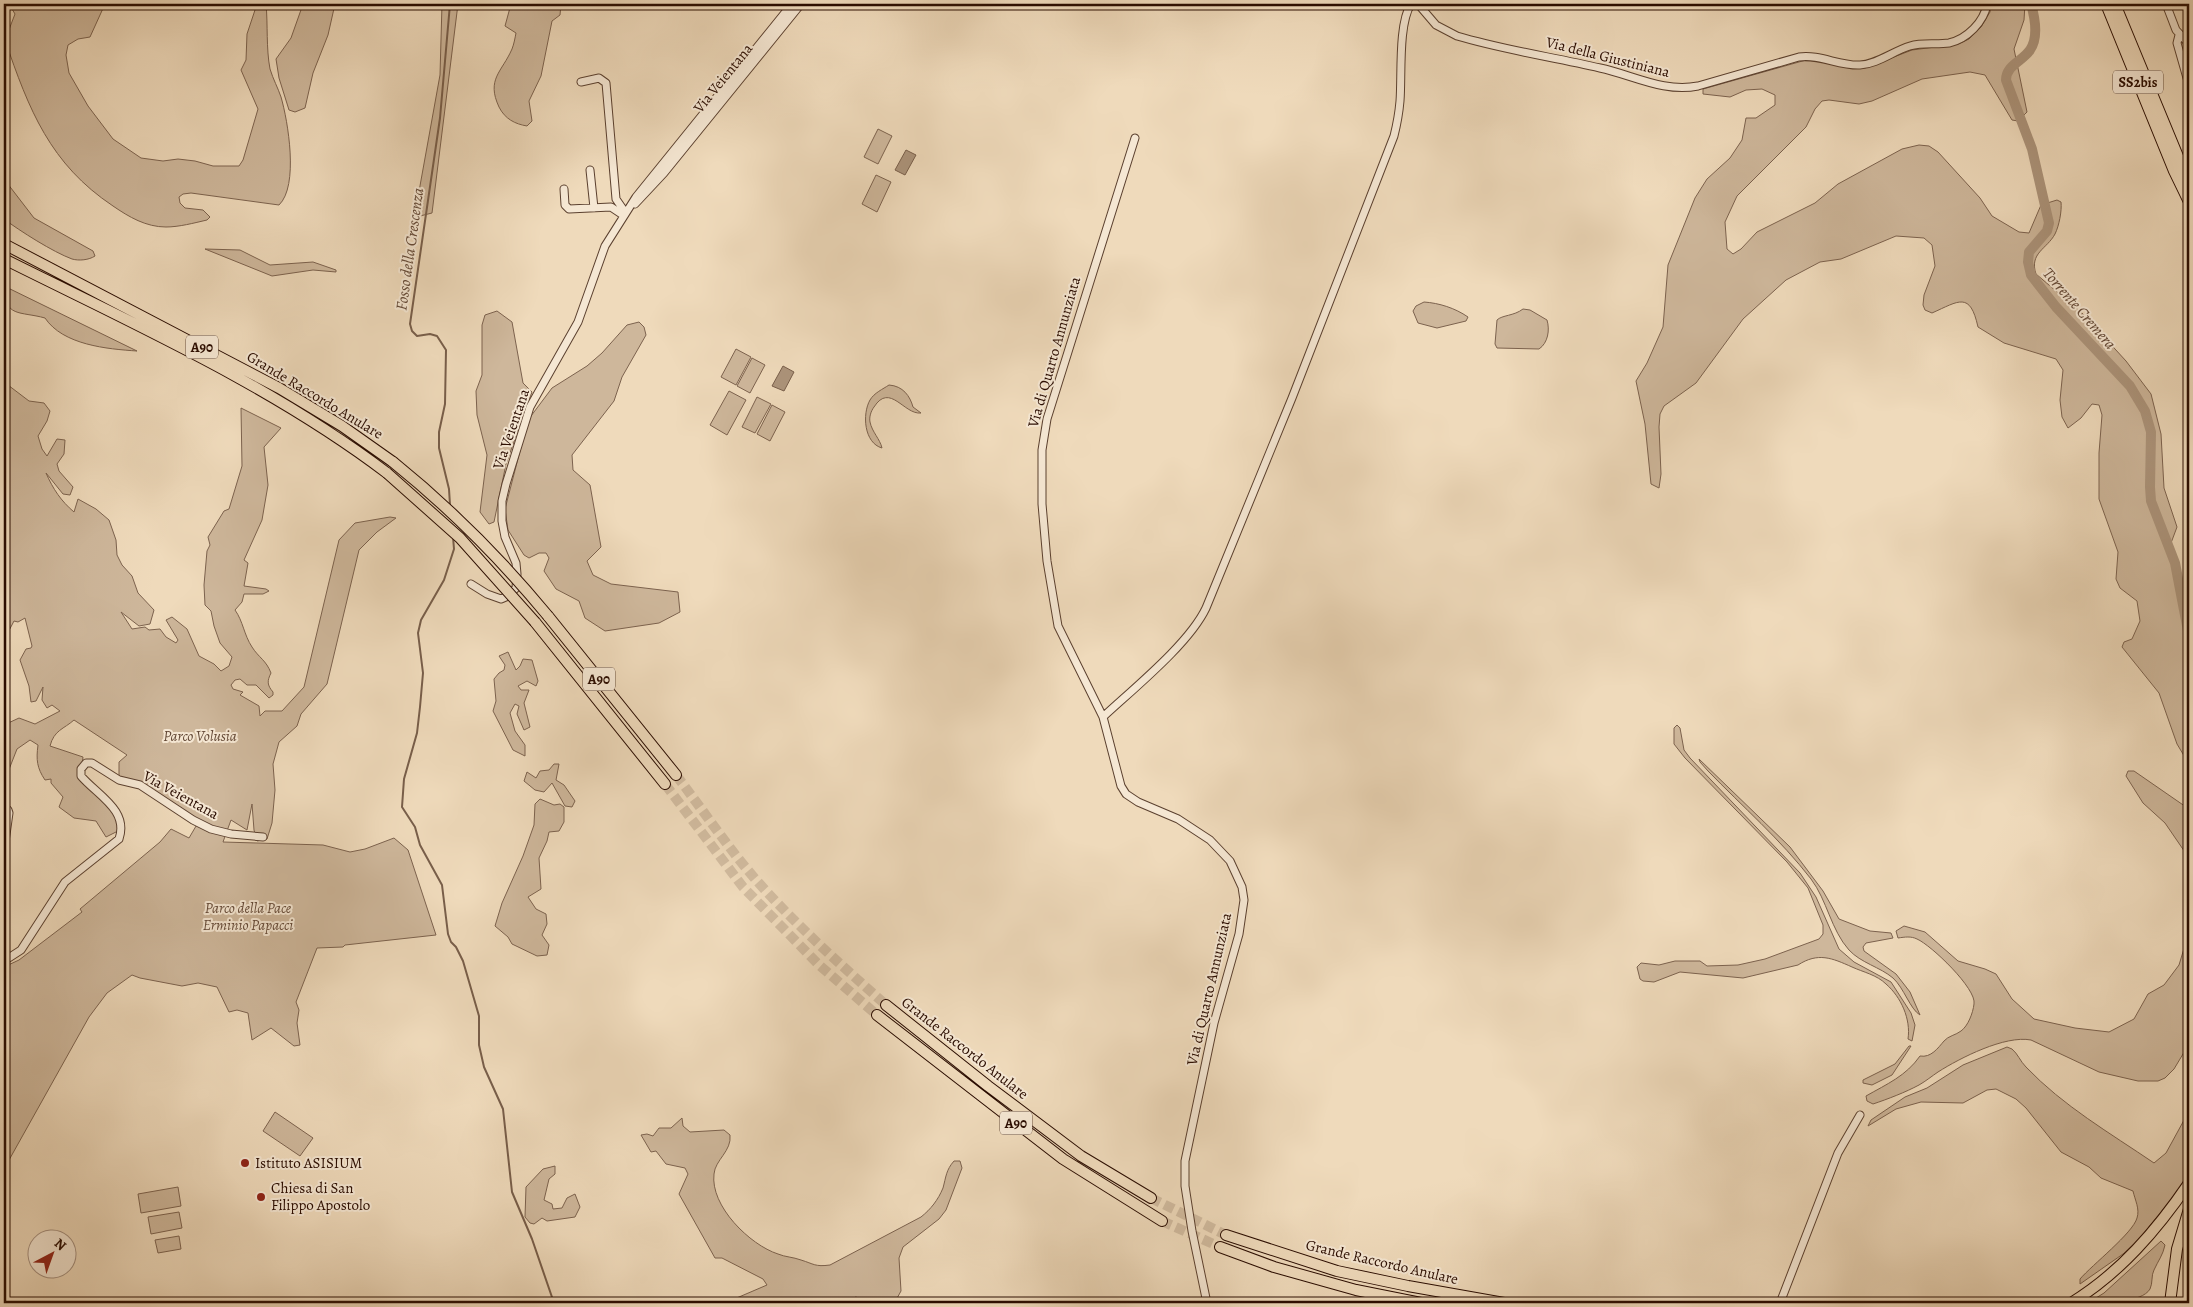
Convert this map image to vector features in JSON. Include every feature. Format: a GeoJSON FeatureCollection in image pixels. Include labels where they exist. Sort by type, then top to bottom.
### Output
{"type":"FeatureCollection","features":[{"type":"Feature","properties":{"kind":"highway","name":"SS2bis"},"geometry":{"type":"LineString","coordinates":[[2106,4],[2174,158]]}},
{"type":"Feature","properties":{"kind":"highway","name":"SS2bis"},"geometry":{"type":"LineString","coordinates":[[2115,4],[2189,202]]}},
{"type":"Feature","properties":{"kind":"highway","name":"SS2bis"},"geometry":{"type":"LineString","coordinates":[[2178,169],[2189,183]]}},
{"type":"Feature","properties":{"kind":"highway","name":"Grande Raccordo Anulare"},"geometry":{"type":"LineString","coordinates":[[4,244],[272,384],[342,426],[393,462],[470,529],[506,567],[548,616],[676,775]]}},
{"type":"Feature","properties":{"kind":"highway","name":"Grande Raccordo Anulare"},"geometry":{"type":"LineString","coordinates":[[4,259],[133,324],[263,393],[336,437],[387,473],[455,532],[536,622],[665,784]]}},
{"type":"Feature","properties":{"kind":"highway","name":"Grande Raccordo Anulare"},"geometry":{"type":"LineString","coordinates":[[886,1005],[988,1086],[1081,1156],[1150,1198]]}},
{"type":"Feature","properties":{"kind":"highway","name":"Grande Raccordo Anulare"},"geometry":{"type":"LineString","coordinates":[[877,1015],[1063,1159],[1162,1221]]}},
{"type":"Feature","properties":{"kind":"highway"},"geometry":{"type":"LineString","coordinates":[[2071,1303],[2095,1287],[2146,1240],[2169,1213],[2189,1183]]}},
{"type":"Feature","properties":{"kind":"highway"},"geometry":{"type":"LineString","coordinates":[[2170,1303],[2175,1258],[2182,1227],[2189,1209]]}},
{"type":"Feature","properties":{"kind":"highway","name":"Grande Raccordo Anulare"},"geometry":{"type":"LineString","coordinates":[[1226,1235],[1337,1271],[1504,1303]]}},
{"type":"Feature","properties":{"kind":"highway","name":"Grande Raccordo Anulare"},"geometry":{"type":"LineString","coordinates":[[1220,1247],[1274,1267],[1356,1290],[1421,1303]]}},
{"type":"Feature","properties":{"kind":"highway"},"geometry":{"type":"LineString","coordinates":[[2186,1303],[2189,1300]]}},
{"type":"Feature","properties":{"kind":"street","name":"Via Veientana"},"geometry":{"type":"LineString","coordinates":[[471,584],[487,594],[501,599],[508,596],[516,588],[518,574],[516,563],[504,532],[501,512],[503,495],[516,447],[538,390],[578,322],[602,251],[624,214],[792,4]]}},
{"type":"Feature","properties":{"kind":"street","name":"Via Veientana"},"geometry":{"type":"LineString","coordinates":[[624,214],[664,173],[801,4]]}},
{"type":"Feature","properties":{"kind":"street"},"geometry":{"type":"LineString","coordinates":[[1103,717],[1167,656],[1195,626],[1206,608],[1292,398],[1394,136],[1400,101],[1403,34],[1407,12],[1411,4]]}},
{"type":"Feature","properties":{"kind":"street","name":"Via della Giustiniana"},"geometry":{"type":"LineString","coordinates":[[1418,4],[1436,25],[1461,37],[1607,69],[1665,86],[1680,88],[1698,86],[1799,57],[1818,57],[1851,64],[1862,64],[1912,45],[1949,43],[1965,36],[1978,24],[1984,16],[1987,4]]}},
{"type":"Feature","properties":{"kind":"street"},"geometry":{"type":"LineString","coordinates":[[2166,4],[2179,35],[2189,44]]}},
{"type":"Feature","properties":{"kind":"street"},"geometry":{"type":"LineString","coordinates":[[2179,35],[2177,43],[2189,85]]}},
{"type":"Feature","properties":{"kind":"street"},"geometry":{"type":"LineString","coordinates":[[581,82],[596,78],[603,79],[606,85],[616,199],[624,214]]}},
{"type":"Feature","properties":{"kind":"street","name":"Via di Quarto Annunziata"},"geometry":{"type":"LineString","coordinates":[[1134,138],[1047,419],[1042,450],[1043,523],[1058,628],[1103,717],[1118,777],[1126,794],[1144,806],[1188,824],[1210,840],[1230,861],[1242,887],[1244,900],[1239,934],[1214,1023],[1185,1161],[1185,1186],[1192,1231],[1208,1303]]}},
{"type":"Feature","properties":{"kind":"street"},"geometry":{"type":"LineString","coordinates":[[590,170],[594,208]]}},
{"type":"Feature","properties":{"kind":"street"},"geometry":{"type":"LineString","coordinates":[[564,189],[567,207],[572,209],[611,207],[624,214]]}},
{"type":"Feature","properties":{"kind":"street","name":"Via Veientana"},"geometry":{"type":"LineString","coordinates":[[4,961],[20,950],[66,882],[119,840],[120,828],[115,810],[81,776],[81,769],[86,763],[92,763],[119,780],[140,785],[193,820],[211,829],[231,834],[263,837]]}},
{"type":"Feature","properties":{"kind":"street"},"geometry":{"type":"LineString","coordinates":[[4,808],[9,813],[4,849]]}},
{"type":"Feature","properties":{"kind":"street"},"geometry":{"type":"LineString","coordinates":[[1780,1303],[1838,1153],[1860,1115]]}},
{"type":"Feature","properties":{"kind":"green space"},"geometry":{"type":"Polygon","coordinates":[[[9,4],[105,4],[90,37],[78,39],[68,45],[66,55],[69,73],[88,106],[113,139],[141,158],[163,161],[178,159],[213,166],[239,166],[243,160],[258,109],[241,70],[246,60],[247,34],[257,4],[266,4],[270,69],[281,97],[289,137],[289,183],[285,196],[279,205],[191,193],[183,194],[179,197],[180,203],[185,208],[203,210],[210,217],[207,220],[181,226],[159,227],[138,221],[125,214],[91,190],[57,153],[44,134],[23,90],[5,40],[15,14],[9,4]]]}},
{"type":"Feature","properties":{"kind":"green space"},"geometry":{"type":"Polygon","coordinates":[[[301,4],[335,4],[328,35],[313,73],[305,108],[295,112],[289,110],[279,78],[276,59],[291,38],[302,7],[301,4]]]}},
{"type":"Feature","properties":{"kind":"green space"},"geometry":{"type":"Polygon","coordinates":[[[442,4],[458,4],[432,213],[420,216],[416,208],[440,75],[442,4]]]}},
{"type":"Feature","properties":{"kind":"green space"},"geometry":{"type":"Polygon","coordinates":[[[511,4],[561,4],[560,15],[552,21],[541,76],[529,101],[532,121],[527,126],[507,118],[495,97],[495,82],[512,49],[516,33],[505,26],[511,4]]]}},
{"type":"Feature","properties":{"kind":"green space"},"geometry":{"type":"Polygon","coordinates":[[[1991,4],[2025,4],[2024,20],[2014,49],[2027,112],[2018,121],[2012,120],[1985,75],[1970,72],[1922,79],[1872,101],[1859,104],[1829,100],[1822,101],[1815,109],[1806,127],[1737,196],[1725,222],[1727,249],[1733,254],[1741,249],[1757,232],[1815,203],[1838,184],[1902,149],[1919,145],[1929,146],[1938,152],[1980,198],[1992,216],[2019,232],[2029,233],[2041,205],[2057,200],[2061,202],[2058,227],[2052,239],[2037,256],[2034,267],[2036,274],[2083,314],[2126,361],[2151,394],[2161,434],[2164,488],[2177,527],[2171,543],[2182,592],[2189,598],[2189,764],[2177,744],[2159,693],[2122,647],[2124,642],[2132,639],[2140,621],[2137,601],[2120,588],[2116,579],[2118,552],[2099,499],[2099,453],[2102,415],[2099,405],[2092,404],[2081,418],[2068,428],[2062,417],[2060,400],[2063,370],[2056,359],[2004,343],[1978,327],[1971,308],[1962,302],[1949,305],[1932,313],[1925,310],[1923,305],[1924,295],[1935,266],[1932,245],[1924,238],[1896,236],[1841,259],[1820,262],[1786,280],[1743,319],[1696,383],[1664,406],[1660,414],[1659,427],[1661,474],[1659,488],[1651,484],[1645,424],[1636,381],[1647,363],[1663,327],[1668,265],[1695,198],[1707,179],[1730,158],[1742,140],[1746,118],[1756,118],[1775,105],[1775,95],[1762,89],[1746,90],[1730,97],[1703,94],[1703,89],[1806,60],[1826,60],[1851,68],[1865,68],[1912,50],[1958,44],[1969,39],[1981,27],[1990,12],[1991,4]]]}},
{"type":"Feature","properties":{"kind":"green space"},"geometry":{"type":"Polygon","coordinates":[[[878,129],[892,136],[878,164],[864,157],[878,129]]]}},
{"type":"Feature","properties":{"kind":"green space"},"geometry":{"type":"Polygon","coordinates":[[[876,175],[891,182],[877,212],[862,204],[876,175]]]}},
{"type":"Feature","properties":{"kind":"green space"},"geometry":{"type":"Polygon","coordinates":[[[4,179],[34,218],[93,251],[95,256],[84,260],[72,259],[37,241],[4,219],[4,179]]]}},
{"type":"Feature","properties":{"kind":"green space"},"geometry":{"type":"Polygon","coordinates":[[[205,249],[240,250],[270,265],[313,262],[336,270],[336,272],[313,270],[272,276],[205,249]]]}},
{"type":"Feature","properties":{"kind":"green space"},"geometry":{"type":"Polygon","coordinates":[[[4,286],[137,351],[99,347],[74,340],[53,327],[45,318],[21,313],[10,308],[7,304],[4,286]]]}},
{"type":"Feature","properties":{"kind":"green space"},"geometry":{"type":"Polygon","coordinates":[[[1424,302],[1447,306],[1468,317],[1466,321],[1437,328],[1418,323],[1413,311],[1416,306],[1424,302]]]}},
{"type":"Feature","properties":{"kind":"green space"},"geometry":{"type":"Polygon","coordinates":[[[1523,309],[1530,310],[1547,320],[1548,332],[1542,346],[1539,349],[1497,348],[1495,344],[1497,320],[1523,309]]]}},
{"type":"Feature","properties":{"kind":"green space"},"geometry":{"type":"Polygon","coordinates":[[[497,311],[512,322],[523,383],[532,392],[506,464],[494,522],[489,524],[480,512],[487,455],[477,415],[476,391],[482,375],[482,325],[485,315],[497,311]]]}},
{"type":"Feature","properties":{"kind":"green space"},"geometry":{"type":"Polygon","coordinates":[[[639,322],[644,327],[646,335],[622,377],[614,401],[572,455],[573,470],[590,485],[601,547],[587,561],[593,575],[611,584],[678,592],[680,612],[659,623],[605,631],[585,618],[579,601],[556,589],[544,571],[549,558],[546,553],[539,553],[529,558],[524,555],[508,530],[505,509],[528,420],[552,388],[587,366],[602,353],[627,325],[639,322]]]}},
{"type":"Feature","properties":{"kind":"green space"},"geometry":{"type":"Polygon","coordinates":[[[736,349],[751,357],[736,385],[721,377],[736,349]]]}},
{"type":"Feature","properties":{"kind":"green space"},"geometry":{"type":"Polygon","coordinates":[[[752,358],[765,365],[750,393],[737,386],[752,358]]]}},
{"type":"Feature","properties":{"kind":"green space"},"geometry":{"type":"Polygon","coordinates":[[[4,382],[29,401],[44,403],[50,411],[47,421],[38,436],[42,449],[47,456],[57,439],[65,440],[64,454],[57,464],[59,471],[73,487],[70,495],[63,494],[46,473],[61,499],[74,512],[78,499],[96,509],[109,520],[116,540],[117,555],[122,565],[132,576],[138,593],[154,610],[150,624],[139,626],[121,612],[132,629],[145,627],[149,630],[160,629],[166,637],[176,643],[178,640],[166,620],[172,617],[187,629],[199,656],[214,664],[221,671],[229,666],[232,657],[220,643],[211,611],[205,605],[204,585],[207,551],[210,545],[208,537],[224,511],[229,509],[242,466],[241,408],[281,428],[264,447],[268,485],[262,520],[244,560],[248,563],[244,586],[269,591],[263,594],[244,594],[242,602],[235,610],[249,642],[271,673],[268,683],[273,695],[269,698],[256,685],[247,685],[240,679],[235,680],[231,685],[233,689],[243,692],[240,695],[259,706],[260,716],[265,711],[282,711],[304,687],[339,540],[355,523],[390,517],[396,518],[377,532],[359,550],[327,684],[301,714],[297,726],[279,742],[273,764],[275,790],[272,823],[267,839],[257,841],[252,804],[247,830],[231,820],[223,842],[323,845],[350,852],[365,849],[394,838],[408,850],[436,935],[345,945],[343,947],[317,948],[296,1002],[299,1010],[297,1023],[300,1045],[294,1046],[271,1028],[252,1040],[248,1013],[237,1010],[229,1012],[217,987],[198,983],[182,986],[132,975],[107,993],[89,1017],[4,1169],[4,967],[19,960],[82,912],[80,909],[160,842],[171,829],[189,838],[199,821],[174,807],[149,787],[132,786],[119,778],[119,762],[127,755],[74,720],[54,736],[50,746],[83,757],[81,774],[113,809],[122,829],[106,837],[96,821],[74,818],[59,807],[63,797],[51,783],[51,779],[45,780],[42,776],[38,764],[38,745],[30,740],[17,749],[8,772],[4,774],[4,725],[19,718],[35,724],[60,711],[52,705],[47,708],[42,700],[43,687],[36,701],[31,702],[29,686],[20,660],[26,649],[32,646],[25,618],[18,622],[14,621],[4,640],[4,382]]]}},
{"type":"Feature","properties":{"kind":"green space"},"geometry":{"type":"Polygon","coordinates":[[[889,385],[898,387],[905,392],[913,407],[921,413],[909,409],[891,398],[880,400],[872,410],[870,420],[872,429],[882,448],[871,440],[868,434],[866,413],[870,400],[889,385]]]}},
{"type":"Feature","properties":{"kind":"green space"},"geometry":{"type":"Polygon","coordinates":[[[729,391],[746,400],[727,435],[710,425],[729,391]]]}},
{"type":"Feature","properties":{"kind":"green space"},"geometry":{"type":"Polygon","coordinates":[[[757,397],[771,404],[755,433],[742,427],[757,397]]]}},
{"type":"Feature","properties":{"kind":"green space"},"geometry":{"type":"Polygon","coordinates":[[[772,405],[785,412],[770,441],[757,434],[772,405]]]}},
{"type":"Feature","properties":{"kind":"green space"},"geometry":{"type":"Polygon","coordinates":[[[508,652],[516,670],[523,659],[532,660],[538,681],[536,686],[527,681],[518,686],[521,690],[529,690],[524,703],[530,727],[524,730],[517,714],[519,706],[515,704],[510,713],[515,731],[525,745],[525,756],[513,750],[493,711],[496,701],[494,679],[504,670],[505,665],[499,656],[508,652]]]}},
{"type":"Feature","properties":{"kind":"green space"},"geometry":{"type":"Polygon","coordinates":[[[1677,725],[1680,728],[1684,750],[1690,758],[1800,873],[1816,897],[1839,949],[1854,962],[1891,982],[1911,1013],[1915,1025],[1912,1041],[1908,1039],[1909,1031],[1904,1009],[1891,989],[1874,976],[1831,959],[1812,959],[1798,965],[1743,978],[1680,972],[1654,982],[1640,979],[1637,967],[1641,963],[1659,965],[1675,961],[1700,961],[1707,966],[1738,965],[1765,959],[1819,939],[1823,934],[1823,925],[1808,888],[1787,862],[1685,758],[1674,744],[1674,728],[1677,725]]]}},
{"type":"Feature","properties":{"kind":"green space"},"geometry":{"type":"Polygon","coordinates":[[[1699,759],[1790,847],[1823,891],[1839,919],[1870,931],[1891,933],[1893,938],[1866,943],[1863,947],[1864,951],[1896,974],[1910,992],[1920,1015],[1913,1008],[1893,978],[1849,950],[1838,933],[1811,879],[1787,851],[1708,771],[1699,759]]]}},
{"type":"Feature","properties":{"kind":"green space"},"geometry":{"type":"Polygon","coordinates":[[[554,764],[559,764],[556,780],[564,785],[575,801],[572,807],[565,806],[552,783],[544,792],[535,790],[524,781],[527,772],[536,778],[540,771],[549,770],[554,764]]]}},
{"type":"Feature","properties":{"kind":"green space"},"geometry":{"type":"Polygon","coordinates":[[[2128,771],[2134,771],[2189,809],[2189,858],[2165,823],[2143,803],[2126,776],[2128,771]]]}},
{"type":"Feature","properties":{"kind":"green space"},"geometry":{"type":"Polygon","coordinates":[[[540,799],[554,805],[560,804],[564,807],[564,822],[559,831],[549,832],[539,858],[541,889],[528,897],[536,909],[546,914],[547,924],[542,935],[549,945],[547,955],[537,956],[512,944],[508,937],[495,926],[502,903],[523,856],[534,825],[535,804],[540,799]]]}},
{"type":"Feature","properties":{"kind":"green space"},"geometry":{"type":"Polygon","coordinates":[[[1904,926],[1925,932],[1958,961],[1996,974],[2012,999],[2034,1019],[2075,1028],[2109,1032],[2134,1019],[2148,994],[2164,985],[2179,965],[2189,932],[2189,1044],[2174,1069],[2165,1078],[2158,1081],[2138,1081],[2099,1072],[2031,1040],[2009,1041],[1970,1054],[1947,1066],[1914,1088],[1873,1104],[1867,1101],[1866,1096],[1896,1079],[1909,1069],[1920,1056],[1931,1054],[1946,1039],[1964,1029],[1974,1004],[1973,997],[1968,988],[1942,958],[1917,939],[1910,937],[1898,938],[1896,931],[1904,926]]]}},
{"type":"Feature","properties":{"kind":"green space"},"geometry":{"type":"Polygon","coordinates":[[[1911,1046],[1892,1075],[1872,1085],[1863,1083],[1863,1080],[1895,1064],[1911,1046]]]}},
{"type":"Feature","properties":{"kind":"green space"},"geometry":{"type":"Polygon","coordinates":[[[2007,1047],[2014,1051],[2040,1081],[2071,1107],[2154,1163],[2166,1153],[2189,1111],[2189,1174],[2182,1186],[2140,1238],[2123,1254],[2080,1284],[2080,1279],[2134,1224],[2138,1211],[2133,1191],[2101,1178],[2089,1167],[2061,1152],[2026,1108],[2016,1099],[1996,1089],[1987,1090],[1963,1103],[1921,1102],[1896,1109],[1868,1126],[1871,1120],[1905,1097],[1927,1088],[1963,1065],[2007,1047]]]}},
{"type":"Feature","properties":{"kind":"green space"},"geometry":{"type":"Polygon","coordinates":[[[275,1112],[313,1138],[300,1156],[263,1131],[275,1112]]]}},
{"type":"Feature","properties":{"kind":"green space"},"geometry":{"type":"Polygon","coordinates":[[[682,1118],[683,1126],[690,1132],[724,1130],[730,1135],[726,1151],[715,1169],[714,1186],[718,1199],[734,1223],[744,1233],[767,1249],[781,1255],[818,1265],[830,1265],[921,1217],[939,1196],[951,1164],[954,1161],[960,1161],[962,1168],[946,1210],[939,1219],[903,1247],[899,1258],[901,1291],[896,1300],[890,1303],[867,1303],[856,1297],[841,1303],[725,1303],[767,1285],[763,1279],[722,1258],[715,1258],[679,1194],[688,1174],[685,1168],[666,1164],[656,1151],[651,1152],[641,1135],[653,1136],[659,1128],[671,1128],[682,1118]]]}},
{"type":"Feature","properties":{"kind":"green space"},"geometry":{"type":"Polygon","coordinates":[[[555,1166],[555,1174],[549,1179],[544,1200],[552,1204],[553,1209],[562,1208],[567,1198],[575,1194],[580,1207],[575,1217],[547,1221],[542,1218],[534,1224],[530,1223],[525,1217],[526,1187],[543,1169],[555,1166]]]}},
{"type":"Feature","properties":{"kind":"green space"},"geometry":{"type":"Polygon","coordinates":[[[178,1187],[181,1206],[141,1213],[138,1194],[178,1187]]]}},
{"type":"Feature","properties":{"kind":"green space"},"geometry":{"type":"Polygon","coordinates":[[[179,1212],[182,1228],[151,1234],[148,1217],[179,1212]]]}},
{"type":"Feature","properties":{"kind":"green space"},"geometry":{"type":"Polygon","coordinates":[[[179,1236],[181,1249],[158,1253],[155,1240],[179,1236]]]}},
{"type":"Feature","properties":{"kind":"green space"},"geometry":{"type":"Polygon","coordinates":[[[2161,1241],[2165,1245],[2164,1249],[2153,1272],[2150,1289],[2146,1294],[2131,1300],[2088,1303],[2104,1293],[2161,1241]]]}},
{"type":"Feature","properties":{"kind":"shaded area"},"geometry":{"type":"Polygon","coordinates":[[[906,150],[916,155],[905,175],[895,170],[906,150]]]}},
{"type":"Feature","properties":{"kind":"shaded area"},"geometry":{"type":"Polygon","coordinates":[[[783,366],[794,372],[784,391],[772,386],[783,366]]]}},
{"type":"Feature","properties":{"kind":"waterway","name":"Fosso della Crescenza"},"geometry":{"type":"LineString","coordinates":[[450,4],[440,118],[410,324],[412,331],[417,336],[430,334],[437,336],[446,350],[445,404],[439,432],[439,448],[449,489],[450,505]]}},
{"type":"Feature","properties":{"kind":"waterway","name":"Torrente Cremera"},"geometry":{"type":"LineString","coordinates":[[2031,4],[2034,15],[2035,39],[2027,54],[2009,71],[2006,80],[2032,149],[2049,223],[2047,231],[2029,252],[2028,262],[2031,275],[2056,307],[2130,386],[2145,411],[2151,432],[2151,501],[2175,563],[2189,636]]}},
{"type":"Feature","properties":{"kind":"waterway","name":"Fosso della Crescenza"},"geometry":{"type":"LineString","coordinates":[[453,537],[454,549],[444,580],[421,620],[418,633],[423,673],[420,707],[417,733],[404,779],[402,807],[415,827],[420,845],[442,885],[448,934],[463,961],[479,1016],[479,1045],[484,1067],[503,1109],[512,1192],[532,1239],[554,1303]]}},
{"type":"Feature","properties":{"kind":"tunnel"},"geometry":{"type":"LineString","coordinates":[[676,775],[746,868],[772,898],[886,1005]]}},
{"type":"Feature","properties":{"kind":"tunnel"},"geometry":{"type":"LineString","coordinates":[[665,784],[743,887],[818,964],[877,1015]]}},
{"type":"Feature","properties":{"kind":"tunnel"},"geometry":{"type":"LineString","coordinates":[[1151,1198],[1226,1235]]}},
{"type":"Feature","properties":{"kind":"tunnel"},"geometry":{"type":"LineString","coordinates":[[1162,1221],[1220,1247]]}},
{"type":"Feature","properties":{"kind":"place","name":"Istituto ASISIUM"},"geometry":{"type":"Point","coordinates":[245,1163]}},
{"type":"Feature","properties":{"kind":"place","name":"Chiesa di San Filippo Apostolo"},"geometry":{"type":"Point","coordinates":[261,1197]}},
{"type":"Feature","properties":{"kind":"park label","name":"Parco Volusia"},"geometry":{"type":"Point","coordinates":[200,736]}},
{"type":"Feature","properties":{"kind":"park label","name":"Parco della Pace Erminio Papacci"},"geometry":{"type":"Point","coordinates":[248,916]}}]}
